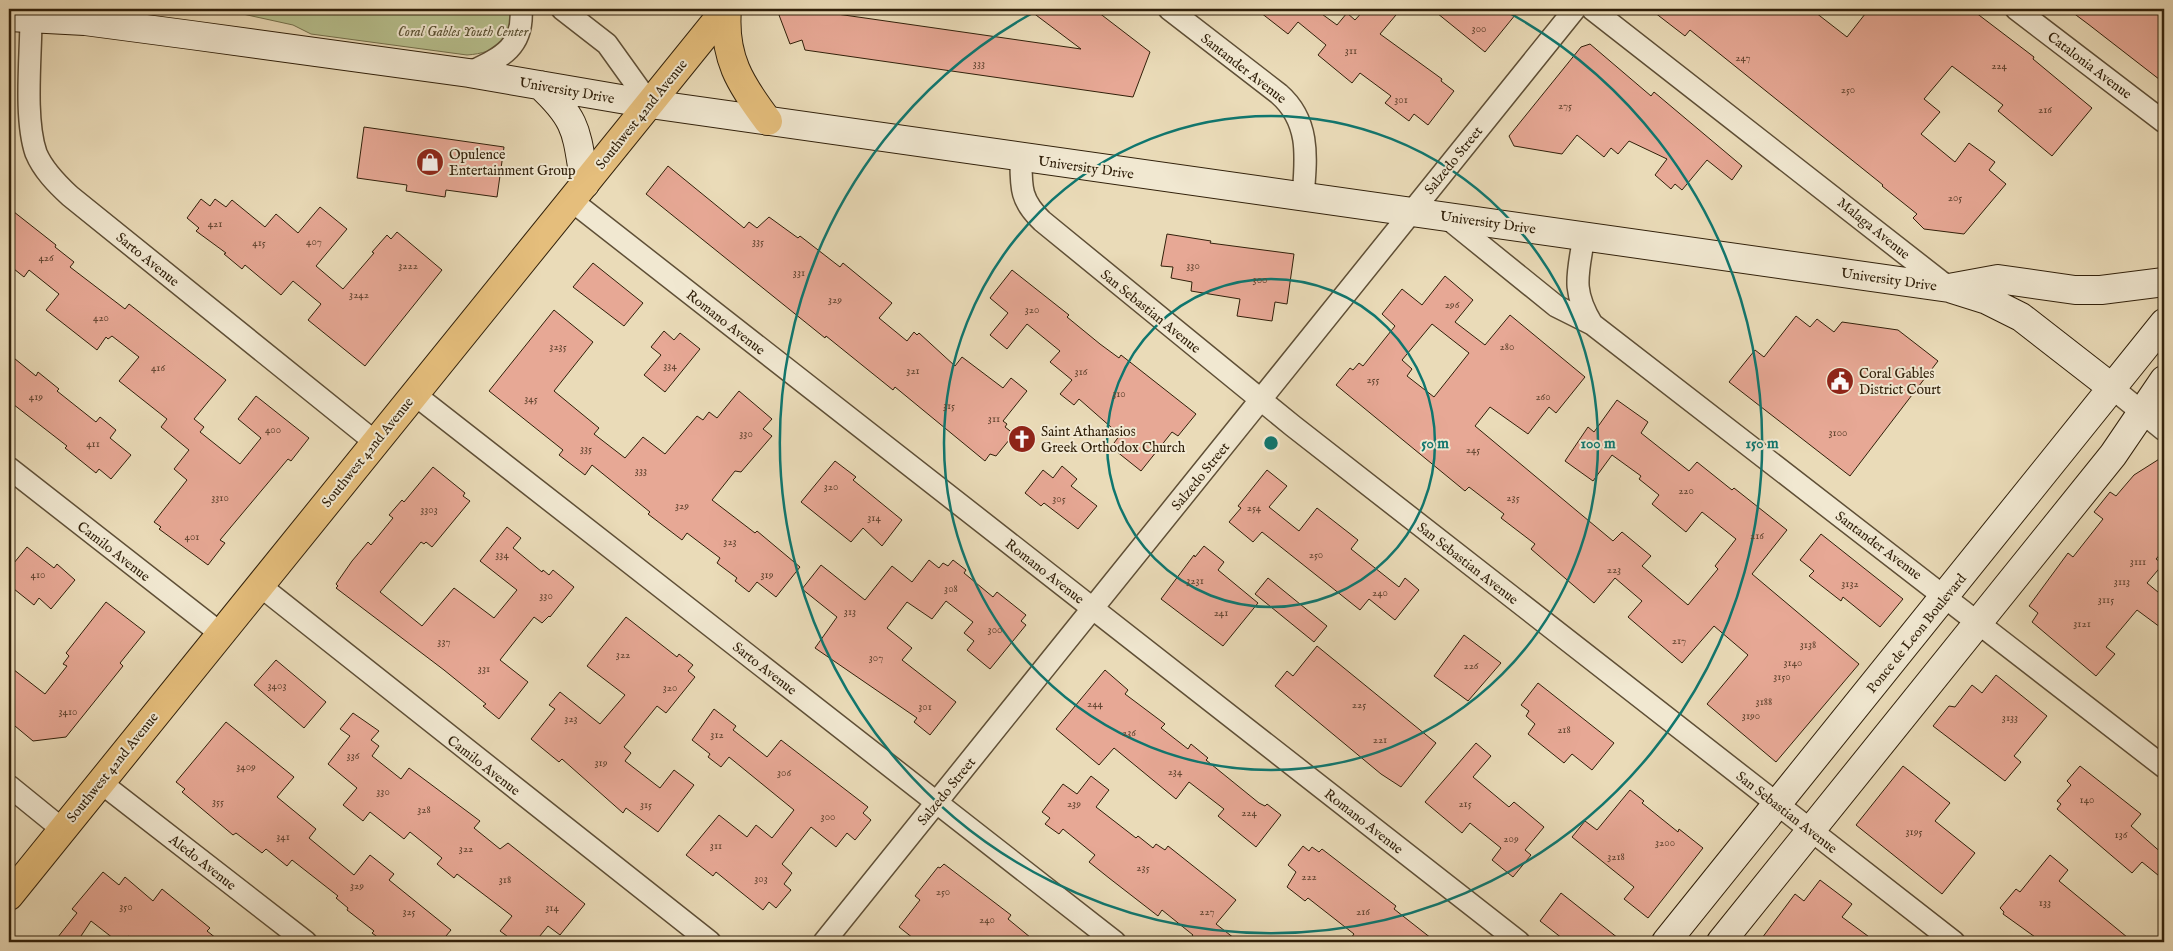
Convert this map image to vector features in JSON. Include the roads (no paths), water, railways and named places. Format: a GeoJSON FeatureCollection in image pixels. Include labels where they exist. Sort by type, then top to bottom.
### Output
{"type":"FeatureCollection","features":[{"type":"Feature","properties":{"kind":"main road","name":"Southwest 42nd Avenue"},"geometry":{"type":"LineString","coordinates":[[9,896],[727,9]]}},
{"type":"Feature","properties":{"kind":"main road"},"geometry":{"type":"LineString","coordinates":[[727,9],[728,39],[736,74],[744,90],[768,121]]}},
{"type":"Feature","properties":{"kind":"street"},"geometry":{"type":"LineString","coordinates":[[469,73],[496,60],[514,42],[520,33],[521,9]]}},
{"type":"Feature","properties":{"kind":"street"},"geometry":{"type":"LineString","coordinates":[[562,9],[607,44],[650,104]]}},
{"type":"Feature","properties":{"kind":"street","name":"Santander Avenue"},"geometry":{"type":"LineString","coordinates":[[1169,9],[1279,94],[1294,109],[1302,126],[1306,147],[1303,197]]}},
{"type":"Feature","properties":{"kind":"street","name":"Salzedo Street"},"geometry":{"type":"LineString","coordinates":[[824,942],[1575,9]]}},
{"type":"Feature","properties":{"kind":"street","name":"Malaga Avenue"},"geometry":{"type":"LineString","coordinates":[[1592,9],[1949,288],[1987,300],[2022,317],[2164,430]]}},
{"type":"Feature","properties":{"kind":"street","name":"Catalonia Avenue"},"geometry":{"type":"LineString","coordinates":[[2016,9],[2164,122]]}},
{"type":"Feature","properties":{"kind":"street","name":"University Drive"},"geometry":{"type":"LineString","coordinates":[[20,18],[85,21],[469,73],[650,104],[1021,158],[1412,211],[1949,288],[1998,279],[2075,290],[2101,290],[2164,282]]}},
{"type":"Feature","properties":{"kind":"street","name":"Sarto Avenue"},"geometry":{"type":"LineString","coordinates":[[20,18],[30,74],[32,140],[37,155],[46,171],[70,196],[375,442]]}},
{"type":"Feature","properties":{"kind":"street"},"geometry":{"type":"LineString","coordinates":[[540,85],[560,103],[575,126],[578,192]]}},
{"type":"Feature","properties":{"kind":"street","name":"San Sebastian Avenue"},"geometry":{"type":"LineString","coordinates":[[1021,158],[1021,186],[1023,196],[1030,209],[1260,400],[1954,942]]}},
{"type":"Feature","properties":{"kind":"street","name":"Romano Avenue"},"geometry":{"type":"LineString","coordinates":[[578,192],[1093,609],[1519,942]]}},
{"type":"Feature","properties":{"kind":"street","name":"Santander Avenue"},"geometry":{"type":"LineString","coordinates":[[1446,217],[1556,306],[1592,324],[1946,596],[2164,767]]}},
{"type":"Feature","properties":{"kind":"street","name":"Santander Avenue"},"geometry":{"type":"LineString","coordinates":[[1584,236],[1577,292],[1579,302],[1592,324]]}},
{"type":"Feature","properties":{"kind":"street","name":"Ponce de Leon Boulevard"},"geometry":{"type":"LineString","coordinates":[[1666,942],[2164,323]]}},
{"type":"Feature","properties":{"kind":"street"},"geometry":{"type":"LineString","coordinates":[[1721,942],[2113,455],[2164,380]]}},
{"type":"Feature","properties":{"kind":"street","name":"Sarto Avenue"},"geometry":{"type":"LineString","coordinates":[[414,394],[1115,942]]}},
{"type":"Feature","properties":{"kind":"street","name":"Camilo Avenue"},"geometry":{"type":"LineString","coordinates":[[9,468],[220,634]]}},
{"type":"Feature","properties":{"kind":"street","name":"Camilo Avenue"},"geometry":{"type":"LineString","coordinates":[[259,585],[710,942]]}},
{"type":"Feature","properties":{"kind":"street","name":"Aledo Avenue"},"geometry":{"type":"LineString","coordinates":[[100,782],[306,942]]}},
{"type":"Feature","properties":{"kind":"street"},"geometry":{"type":"LineString","coordinates":[[9,786],[62,829]]}},
{"type":"Feature","properties":{"kind":"place","name":"Opulence Entertainment Group"},"geometry":{"type":"Point","coordinates":[430,162]}},
{"type":"Feature","properties":{"kind":"place","name":"Coral Gables District Court"},"geometry":{"type":"Point","coordinates":[1840,381]}},
{"type":"Feature","properties":{"kind":"place","name":"Saint Athanasios Greek Orthodox Church"},"geometry":{"type":"Point","coordinates":[1022,439]}},
{"type":"Feature","properties":{"kind":"park label","name":"Coral Gables Youth Center"},"geometry":{"type":"Point","coordinates":[463,31]}}]}
